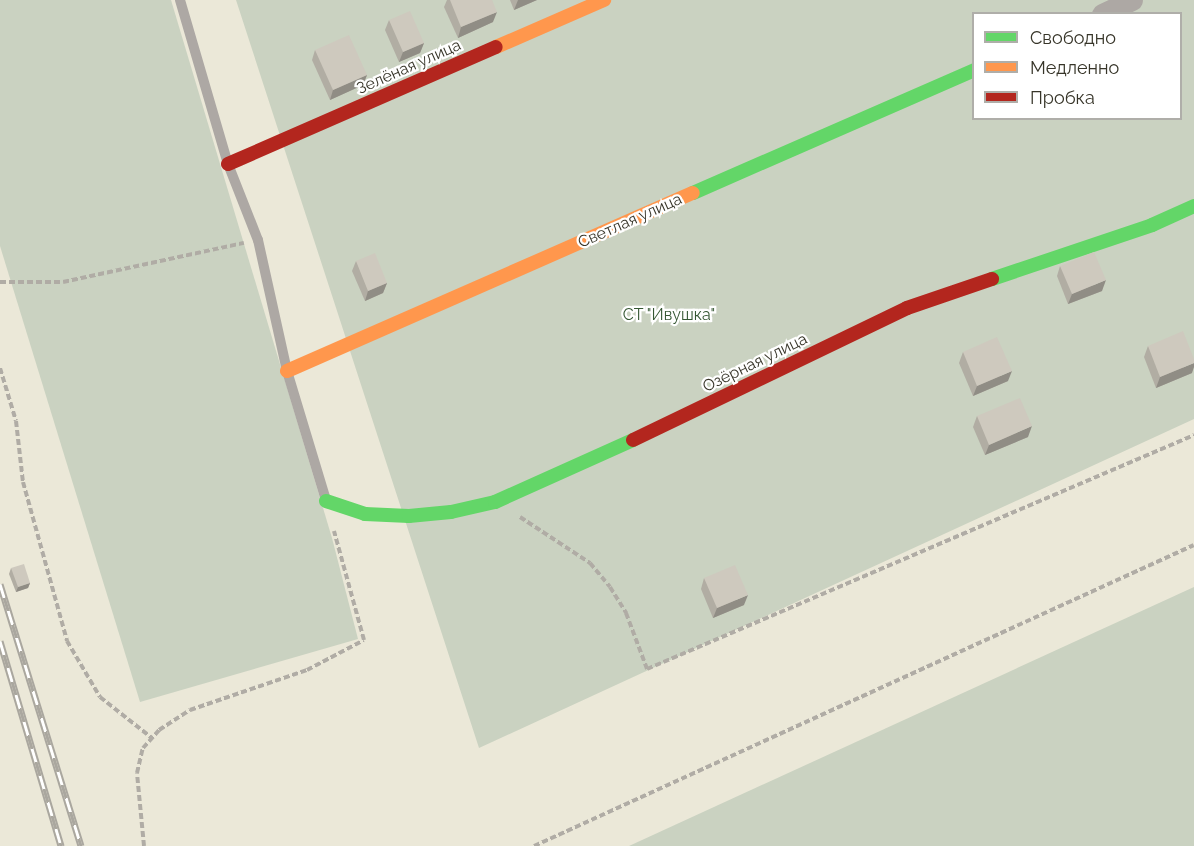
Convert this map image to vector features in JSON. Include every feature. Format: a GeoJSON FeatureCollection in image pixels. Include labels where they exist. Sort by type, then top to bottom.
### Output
{"type":"FeatureCollection","features":[{"type":"Feature","properties":{"kind":"street","name":"Зелёная улица"},"geometry":{"type":"LineString","coordinates":[[228,164],[604,0]]}},
{"type":"Feature","properties":{"kind":"street"},"geometry":{"type":"LineString","coordinates":[[1106,12],[1132,0]]}},
{"type":"Feature","properties":{"kind":"street","name":"Светлая улица"},"geometry":{"type":"LineString","coordinates":[[286,371],[972,71]]}},
{"type":"Feature","properties":{"kind":"street","name":"Озёрная улица"},"geometry":{"type":"LineString","coordinates":[[326,501],[365,514],[410,516],[451,512],[495,502],[625,444],[907,308],[1152,225],[1194,206]]}},
{"type":"Feature","properties":{"kind":"lane"},"geometry":{"type":"LineString","coordinates":[[180,0],[228,164],[258,240],[286,371],[326,501]]}},
{"type":"Feature","properties":{"kind":"path"},"geometry":{"type":"LineString","coordinates":[[0,282],[63,282],[258,240]]}},
{"type":"Feature","properties":{"kind":"path"},"geometry":{"type":"LineString","coordinates":[[0,368],[16,421],[23,482],[67,641],[100,697],[152,738]]}},
{"type":"Feature","properties":{"kind":"path"},"geometry":{"type":"LineString","coordinates":[[495,502],[590,563],[610,587],[626,613],[647,669],[1194,435]]}},
{"type":"Feature","properties":{"kind":"path"},"geometry":{"type":"LineString","coordinates":[[144,846],[137,773],[143,747],[152,738],[190,710],[307,670],[364,640],[326,501]]}},
{"type":"Feature","properties":{"kind":"path"},"geometry":{"type":"LineString","coordinates":[[534,846],[1194,545]]}},
{"type":"Feature","properties":{"kind":"green space"},"geometry":{"type":"Polygon","coordinates":[[[0,0],[171,0],[332,538],[358,639],[140,702],[0,246],[0,0]]]}},
{"type":"Feature","properties":{"kind":"green space","name":"СТ \"Ивушка\""},"geometry":{"type":"Polygon","coordinates":[[[236,0],[1194,0],[1194,419],[479,748],[236,0]]]}},
{"type":"Feature","properties":{"kind":"green space"},"geometry":{"type":"Polygon","coordinates":[[[1194,587],[1194,846],[629,846],[1194,587]]]}},
{"type":"Feature","properties":{"kind":"building"},"geometry":{"type":"Polygon","coordinates":[[[450,0],[492,0],[497,12],[461,27],[450,0]]]}},
{"type":"Feature","properties":{"kind":"building"},"geometry":{"type":"Polygon","coordinates":[[[410,11],[424,43],[403,52],[389,20],[410,11]]]}},
{"type":"Feature","properties":{"kind":"building"},"geometry":{"type":"Polygon","coordinates":[[[349,35],[367,75],[333,90],[315,50],[349,35]]]}},
{"type":"Feature","properties":{"kind":"building"},"geometry":{"type":"Polygon","coordinates":[[[1094,252],[1106,280],[1072,294],[1060,266],[1094,252]]]}},
{"type":"Feature","properties":{"kind":"building"},"geometry":{"type":"Polygon","coordinates":[[[375,253],[387,283],[368,291],[356,261],[375,253]]]}},
{"type":"Feature","properties":{"kind":"building"},"geometry":{"type":"Polygon","coordinates":[[[1183,331],[1194,363],[1160,377],[1148,346],[1183,331]]]}},
{"type":"Feature","properties":{"kind":"building"},"geometry":{"type":"Polygon","coordinates":[[[997,337],[1012,371],[977,386],[963,352],[997,337]]]}},
{"type":"Feature","properties":{"kind":"building"},"geometry":{"type":"Polygon","coordinates":[[[1020,398],[1032,426],[989,445],[977,416],[1020,398]]]}},
{"type":"Feature","properties":{"kind":"building"},"geometry":{"type":"Polygon","coordinates":[[[24,564],[30,583],[18,587],[11,568],[24,564]]]}},
{"type":"Feature","properties":{"kind":"building"},"geometry":{"type":"Polygon","coordinates":[[[735,565],[748,595],[717,608],[704,578],[735,565]]]}},
{"type":"Feature","properties":{"kind":"railway"},"geometry":{"type":"LineString","coordinates":[[0,584],[81,846]]}},
{"type":"Feature","properties":{"kind":"railway"},"geometry":{"type":"LineString","coordinates":[[0,641],[61,846]]}},
{"type":"Feature","properties":{"kind":"traffic: fast"},"geometry":{"type":"LineString","coordinates":[[693,193],[972,71]]}},
{"type":"Feature","properties":{"kind":"traffic: fast"},"geometry":{"type":"LineString","coordinates":[[992,279],[1152,225],[1194,206]]}},
{"type":"Feature","properties":{"kind":"traffic: fast"},"geometry":{"type":"LineString","coordinates":[[326,501],[365,514],[409,516],[451,512],[495,502],[633,440]]}},
{"type":"Feature","properties":{"kind":"traffic: slow"},"geometry":{"type":"LineString","coordinates":[[496,47],[604,0]]}},
{"type":"Feature","properties":{"kind":"traffic: slow"},"geometry":{"type":"LineString","coordinates":[[287,371],[693,193]]}},
{"type":"Feature","properties":{"kind":"traffic: jam"},"geometry":{"type":"LineString","coordinates":[[228,164],[496,47]]}},
{"type":"Feature","properties":{"kind":"traffic: jam"},"geometry":{"type":"LineString","coordinates":[[633,440],[907,308],[992,279]]}}]}
